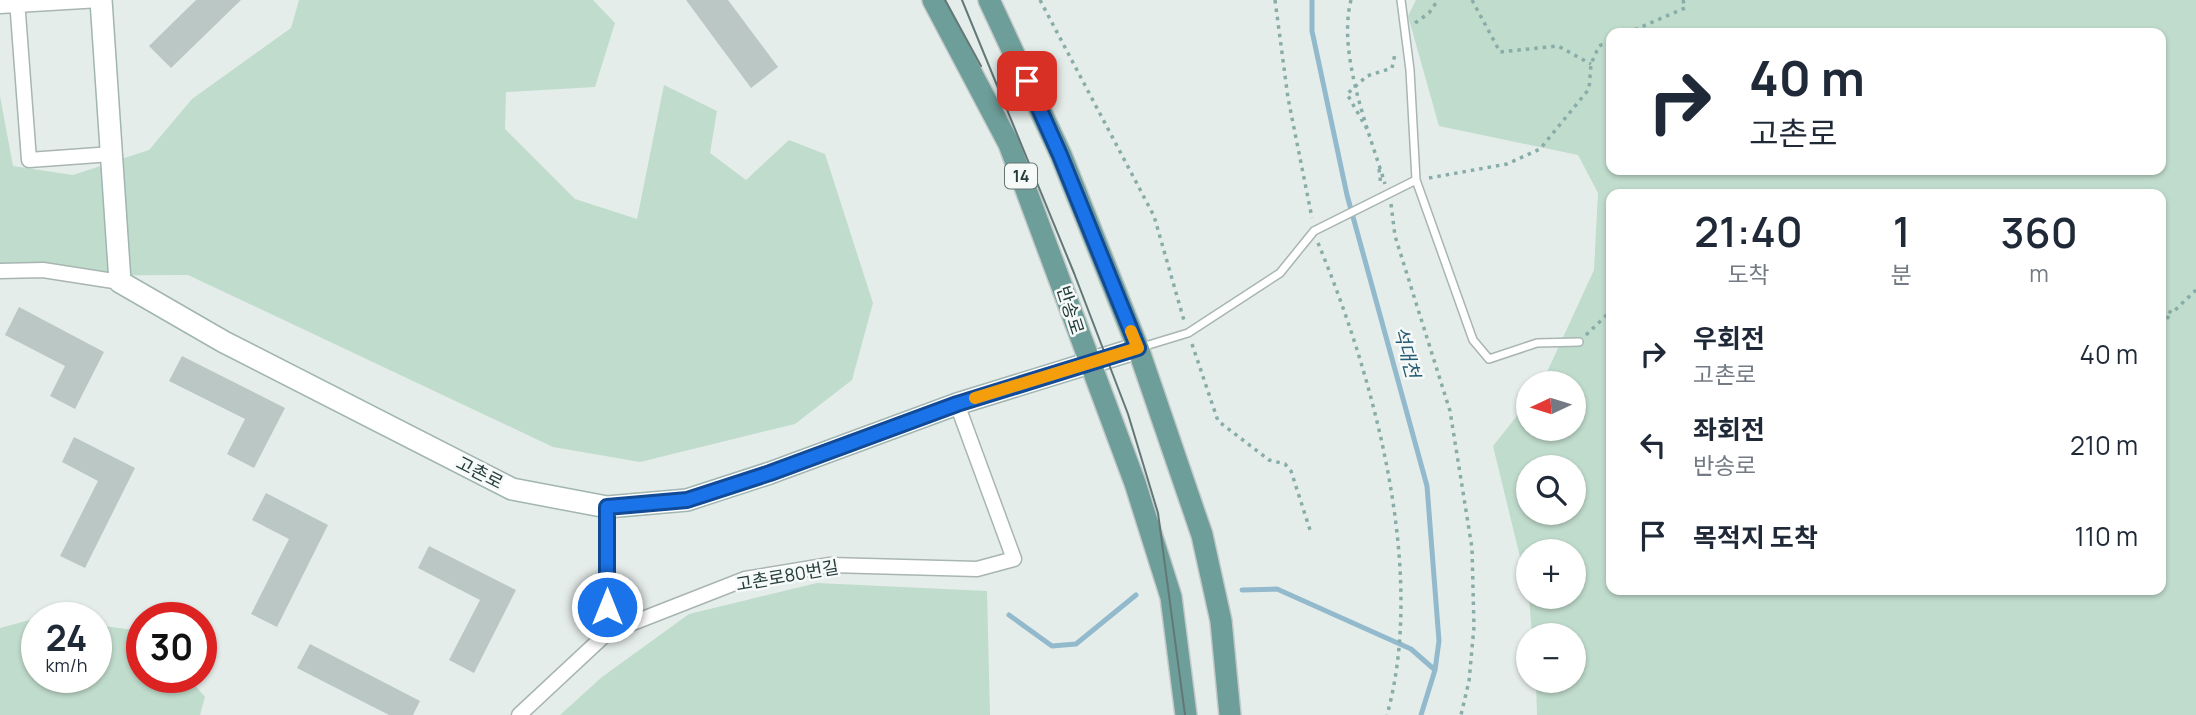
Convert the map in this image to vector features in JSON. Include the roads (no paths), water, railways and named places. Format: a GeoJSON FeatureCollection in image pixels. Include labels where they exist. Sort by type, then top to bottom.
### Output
{"type":"FeatureCollection","features":[{"type":"Feature","properties":{"kind":"main road","name":"반송로"},"geometry":{"type":"LineString","coordinates":[[933,0],[1009,144],[1135,483],[1171,597],[1186,715]]}},
{"type":"Feature","properties":{"kind":"main road","name":"14"},"geometry":{"type":"LineString","coordinates":[[989,0],[1060,155],[1138,348],[1202,535],[1221,621],[1230,715]]}},
{"type":"Feature","properties":{"kind":"street"},"geometry":{"type":"LineString","coordinates":[[0,6],[17,2],[101,0],[120,282],[43,270],[0,271]]}},
{"type":"Feature","properties":{"kind":"street"},"geometry":{"type":"LineString","coordinates":[[17,2],[29,160],[112,154]]}},
{"type":"Feature","properties":{"kind":"street","name":"고촌로"},"geometry":{"type":"LineString","coordinates":[[120,282],[224,342],[512,489],[607,507],[687,500],[770,473],[957,404],[1138,348]]}},
{"type":"Feature","properties":{"kind":"street","name":"고촌로80번길"},"geometry":{"type":"LineString","coordinates":[[519,715],[607,633],[745,579],[830,565],[977,569],[1014,559],[957,404]]}},
{"type":"Feature","properties":{"kind":"street"},"geometry":{"type":"LineString","coordinates":[[607,507],[607,633]]}},
{"type":"Feature","properties":{"kind":"lane"},"geometry":{"type":"LineString","coordinates":[[1401,0],[1416,180],[1474,340],[1489,359],[1537,343],[1579,342]]}},
{"type":"Feature","properties":{"kind":"lane"},"geometry":{"type":"LineString","coordinates":[[1138,348],[1188,332],[1280,273],[1314,231],[1323,225],[1416,180]]}},
{"type":"Feature","properties":{"kind":"waterway","name":"석대천"},"geometry":{"type":"LineString","coordinates":[[1312,0],[1312,31],[1347,195],[1427,486],[1439,641],[1435,670],[1421,715]]}},
{"type":"Feature","properties":{"kind":"waterway"},"geometry":{"type":"LineString","coordinates":[[1242,590],[1277,589],[1411,649],[1435,670]]}},
{"type":"Feature","properties":{"kind":"waterway"},"geometry":{"type":"LineString","coordinates":[[1009,615],[1052,646],[1076,644],[1136,595]]}},
{"type":"Feature","properties":{"kind":"tram line"},"geometry":{"type":"LineString","coordinates":[[945,0],[981,66]]}},
{"type":"Feature","properties":{"kind":"tram line"},"geometry":{"type":"LineString","coordinates":[[962,0],[1074,273],[1128,414],[1158,513],[1185,715]]}}]}
